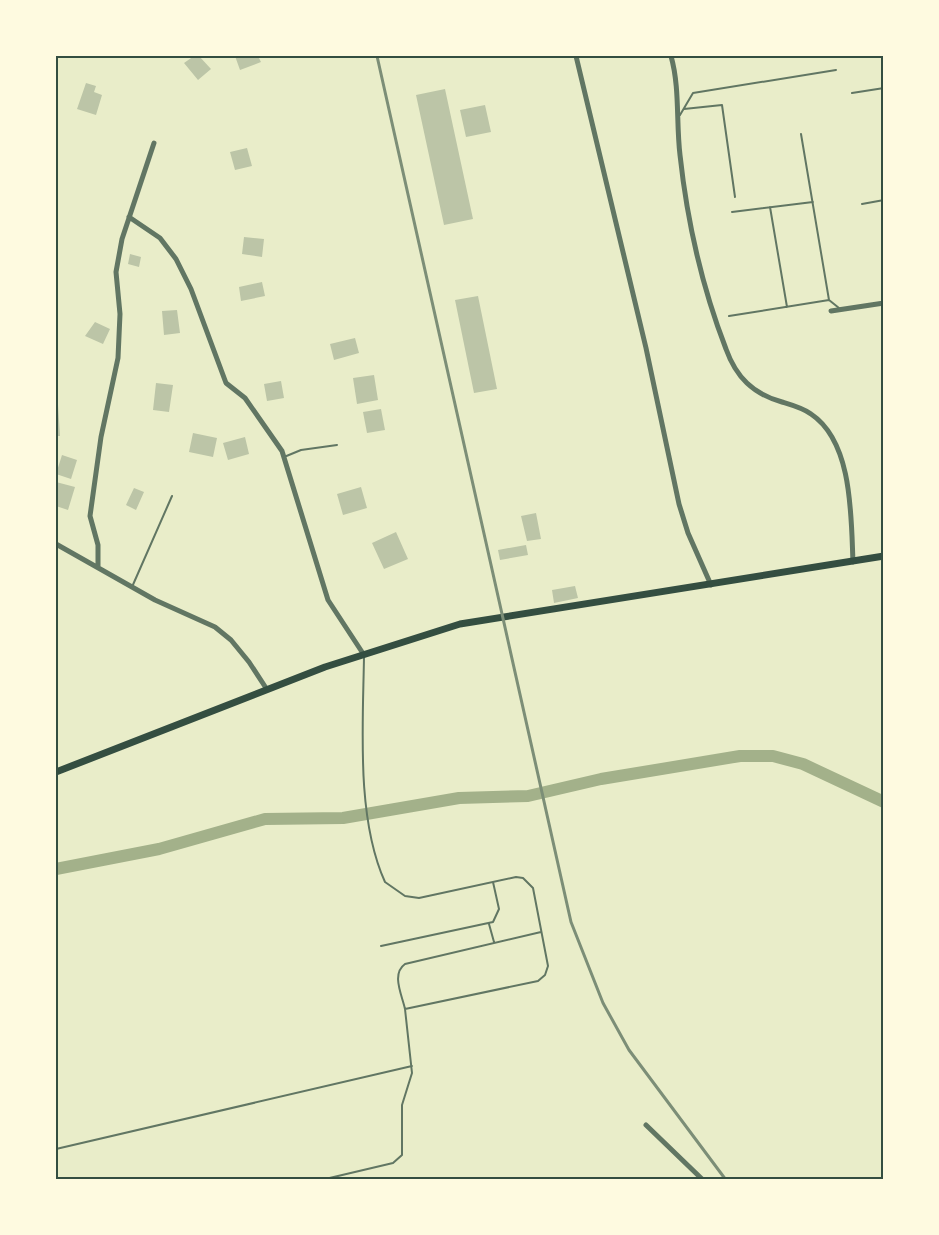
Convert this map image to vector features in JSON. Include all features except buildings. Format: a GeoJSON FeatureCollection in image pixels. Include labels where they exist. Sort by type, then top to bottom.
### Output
{"type":"FeatureCollection","features":[{"type":"Feature","properties":{"kind":"main road"},"geometry":{"type":"LineString","coordinates":[[56,772],[266,688],[471,622],[884,556]]}},
{"type":"Feature","properties":{"kind":"street"},"geometry":{"type":"LineString","coordinates":[[576,56],[646,348],[679,504],[711,585]]}},
{"type":"Feature","properties":{"kind":"street"},"geometry":{"type":"LineString","coordinates":[[671,56],[680,154],[692,228],[710,302],[726,350],[750,389],[762,396],[809,412],[829,431],[845,476],[851,513],[853,562]]}},
{"type":"Feature","properties":{"kind":"street"},"geometry":{"type":"LineString","coordinates":[[98,566],[98,545],[90,516],[101,437],[118,358],[120,325],[116,272],[129,217],[154,143]]}},
{"type":"Feature","properties":{"kind":"street"},"geometry":{"type":"LineString","coordinates":[[129,217],[160,238],[176,259],[191,289],[226,383],[245,398],[284,457],[328,600],[364,655]]}},
{"type":"Feature","properties":{"kind":"street"},"geometry":{"type":"LineString","coordinates":[[831,311],[884,303]]}},
{"type":"Feature","properties":{"kind":"street"},"geometry":{"type":"LineString","coordinates":[[56,544],[98,566],[132,588],[215,627],[231,640],[266,688]]}},
{"type":"Feature","properties":{"kind":"street"},"geometry":{"type":"LineString","coordinates":[[646,1125],[703,1179]]}},
{"type":"Feature","properties":{"kind":"lane"},"geometry":{"type":"LineString","coordinates":[[678,117],[693,93],[836,70]]}},
{"type":"Feature","properties":{"kind":"lane"},"geometry":{"type":"LineString","coordinates":[[852,93],[884,88]]}},
{"type":"Feature","properties":{"kind":"lane"},"geometry":{"type":"LineString","coordinates":[[683,109],[722,105],[735,197]]}},
{"type":"Feature","properties":{"kind":"lane"},"geometry":{"type":"LineString","coordinates":[[801,134],[829,300],[841,309]]}},
{"type":"Feature","properties":{"kind":"lane"},"geometry":{"type":"LineString","coordinates":[[862,204],[884,200]]}},
{"type":"Feature","properties":{"kind":"lane"},"geometry":{"type":"LineString","coordinates":[[732,212],[813,202]]}},
{"type":"Feature","properties":{"kind":"lane"},"geometry":{"type":"LineString","coordinates":[[770,207],[787,307]]}},
{"type":"Feature","properties":{"kind":"lane"},"geometry":{"type":"LineString","coordinates":[[729,316],[829,300]]}},
{"type":"Feature","properties":{"kind":"lane"},"geometry":{"type":"LineString","coordinates":[[284,457],[301,450],[337,445]]}},
{"type":"Feature","properties":{"kind":"lane"},"geometry":{"type":"LineString","coordinates":[[132,588],[172,496]]}},
{"type":"Feature","properties":{"kind":"lane"},"geometry":{"type":"LineString","coordinates":[[364,655],[362,753],[370,825],[385,882],[405,896],[418,898],[516,877],[529,882],[533,888],[548,966],[538,981],[405,1010]]}},
{"type":"Feature","properties":{"kind":"lane"},"geometry":{"type":"LineString","coordinates":[[381,946],[489,924],[496,920],[499,909],[493,882]]}},
{"type":"Feature","properties":{"kind":"lane"},"geometry":{"type":"LineString","coordinates":[[489,924],[494,943]]}},
{"type":"Feature","properties":{"kind":"lane"},"geometry":{"type":"LineString","coordinates":[[321,1179],[393,1163],[400,1158],[402,1105],[412,1066],[398,975],[402,966],[542,932]]}},
{"type":"Feature","properties":{"kind":"lane"},"geometry":{"type":"LineString","coordinates":[[56,1149],[412,1066]]}},
{"type":"Feature","properties":{"kind":"waterway"},"geometry":{"type":"LineString","coordinates":[[56,869],[159,849],[265,819],[343,818],[459,798],[528,796],[601,779],[740,756],[773,756],[803,764],[884,802]]}},
{"type":"Feature","properties":{"kind":"railway"},"geometry":{"type":"LineString","coordinates":[[377,56],[571,922],[603,1003],[629,1050],[726,1180]]}}]}
